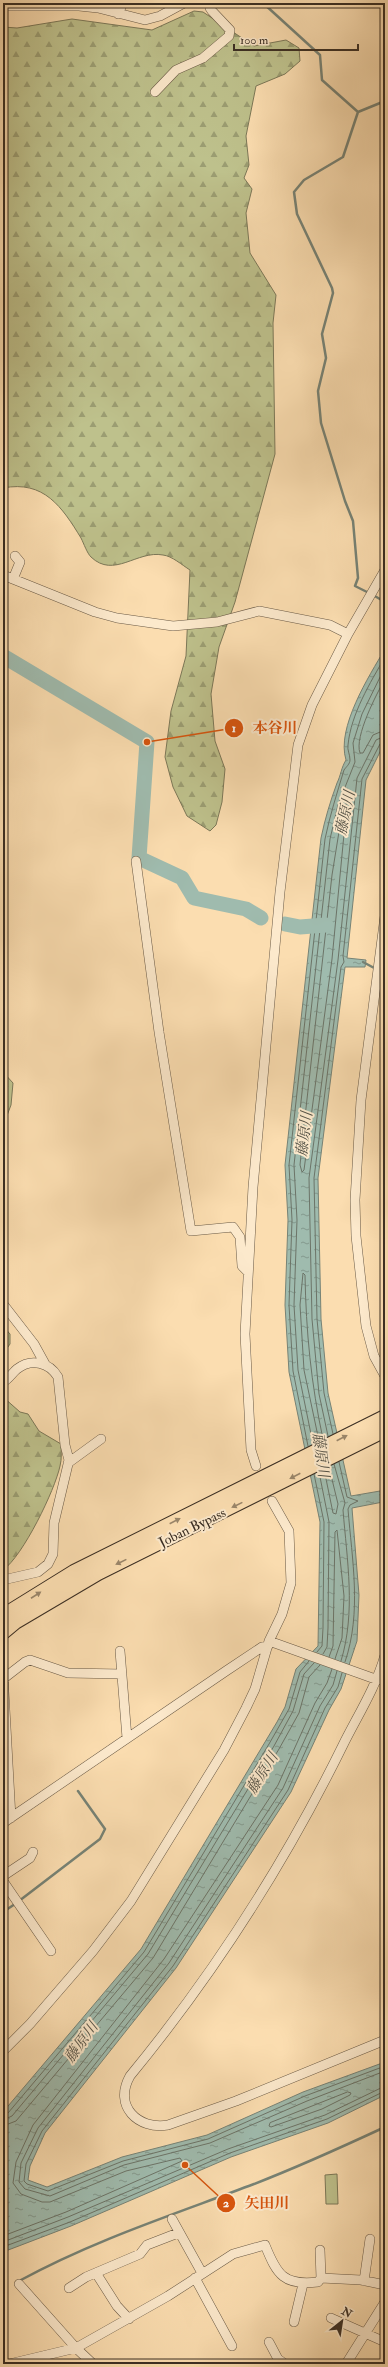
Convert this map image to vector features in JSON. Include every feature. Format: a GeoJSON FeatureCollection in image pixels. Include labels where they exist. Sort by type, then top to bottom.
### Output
{"type":"FeatureCollection","features":[{"type":"Feature","properties":{"kind":"highway","name":"Joban Bypass"},"geometry":{"type":"LineString","coordinates":[[3,1632],[15,1622],[98,1573],[271,1488],[382,1425]]}},
{"type":"Feature","properties":{"kind":"highway","name":"Joban Bypass"},"geometry":{"type":"LineString","coordinates":[[5,1612],[74,1572],[271,1488]]}},
{"type":"Feature","properties":{"kind":"street"},"geometry":{"type":"LineString","coordinates":[[118,14],[123,3]]}},
{"type":"Feature","properties":{"kind":"street"},"geometry":{"type":"LineString","coordinates":[[163,14],[165,3]]}},
{"type":"Feature","properties":{"kind":"street"},"geometry":{"type":"LineString","coordinates":[[3,6],[80,4],[145,20],[163,14],[184,3]]}},
{"type":"Feature","properties":{"kind":"street"},"geometry":{"type":"LineString","coordinates":[[155,92],[176,70],[203,58],[229,36],[230,30],[210,8],[213,3]]}},
{"type":"Feature","properties":{"kind":"street"},"geometry":{"type":"LineString","coordinates":[[13,579],[20,562],[15,556]]}},
{"type":"Feature","properties":{"kind":"street"},"geometry":{"type":"LineString","coordinates":[[256,1466],[250,1450],[245,1334],[248,1272],[253,1187],[280,900],[298,745],[312,705],[348,634],[385,570]]}},
{"type":"Feature","properties":{"kind":"street"},"geometry":{"type":"LineString","coordinates":[[3,575],[95,612],[117,618],[173,626],[217,622],[259,611],[330,625],[348,634]]}},
{"type":"Feature","properties":{"kind":"street"},"geometry":{"type":"LineString","coordinates":[[136,861],[159,1032],[191,1231],[233,1227],[240,1238],[242,1266],[248,1272]]}},
{"type":"Feature","properties":{"kind":"street"},"geometry":{"type":"LineString","coordinates":[[385,916],[361,1100],[355,1200],[356,1236],[366,1326],[374,1356],[385,1376]]}},
{"type":"Feature","properties":{"kind":"street"},"geometry":{"type":"LineString","coordinates":[[3,1304],[34,1344],[45,1364],[55,1371],[58,1377],[68,1463],[54,1523],[51,1558],[38,1572],[3,1580]]}},
{"type":"Feature","properties":{"kind":"street"},"geometry":{"type":"LineString","coordinates":[[3,1382],[25,1364],[30,1362],[45,1364]]}},
{"type":"Feature","properties":{"kind":"street"},"geometry":{"type":"LineString","coordinates":[[68,1463],[101,1439]]}},
{"type":"Feature","properties":{"kind":"street"},"geometry":{"type":"LineString","coordinates":[[3,2051],[30,2024],[94,1951],[142,1884],[224,1750],[255,1689],[268,1643],[286,1602],[292,1571],[289,1531],[271,1488]]}},
{"type":"Feature","properties":{"kind":"street"},"geometry":{"type":"LineString","coordinates":[[268,1643],[378,1680]]}},
{"type":"Feature","properties":{"kind":"street"},"geometry":{"type":"LineString","coordinates":[[7,1820],[268,1643]]}},
{"type":"Feature","properties":{"kind":"street"},"geometry":{"type":"LineString","coordinates":[[120,1651],[128,1738]]}},
{"type":"Feature","properties":{"kind":"street"},"geometry":{"type":"LineString","coordinates":[[385,1655],[378,1680],[327,1778],[285,1851],[220,1957],[126,2083],[125,2099],[127,2109],[141,2123],[157,2127],[168,2125],[236,2101],[385,2040]]}},
{"type":"Feature","properties":{"kind":"street"},"geometry":{"type":"LineString","coordinates":[[3,1679],[25,1662],[30,1660],[68,1673],[122,1674]]}},
{"type":"Feature","properties":{"kind":"street"},"geometry":{"type":"LineString","coordinates":[[3,1673],[7,1820]]}},
{"type":"Feature","properties":{"kind":"street"},"geometry":{"type":"LineString","coordinates":[[3,1876],[30,1858],[33,1852]]}},
{"type":"Feature","properties":{"kind":"street"},"geometry":{"type":"LineString","coordinates":[[3,1881],[51,1951]]}},
{"type":"Feature","properties":{"kind":"street"},"geometry":{"type":"LineString","coordinates":[[172,2219],[232,2346]]}},
{"type":"Feature","properties":{"kind":"street"},"geometry":{"type":"LineString","coordinates":[[69,2288],[96,2273],[140,2254],[147,2245],[178,2233]]}},
{"type":"Feature","properties":{"kind":"street"},"geometry":{"type":"LineString","coordinates":[[364,2280],[370,2239]]}},
{"type":"Feature","properties":{"kind":"street"},"geometry":{"type":"LineString","coordinates":[[9,2364],[76,2348],[129,2318],[233,2254],[265,2245],[272,2263],[281,2276],[289,2281],[304,2284],[318,2282],[321,2278],[320,2250]]}},
{"type":"Feature","properties":{"kind":"street"},"geometry":{"type":"LineString","coordinates":[[96,2273],[117,2306],[129,2318]]}},
{"type":"Feature","properties":{"kind":"street"},"geometry":{"type":"LineString","coordinates":[[321,2278],[364,2280],[385,2285]]}},
{"type":"Feature","properties":{"kind":"street"},"geometry":{"type":"LineString","coordinates":[[19,2284],[76,2348],[93,2364]]}},
{"type":"Feature","properties":{"kind":"street"},"geometry":{"type":"LineString","coordinates":[[294,2322],[304,2284]]}},
{"type":"Feature","properties":{"kind":"street"},"geometry":{"type":"LineString","coordinates":[[346,2364],[385,2302]]}},
{"type":"Feature","properties":{"kind":"street"},"geometry":{"type":"LineString","coordinates":[[331,2318],[366,2332],[385,2342]]}},
{"type":"Feature","properties":{"kind":"street"},"geometry":{"type":"LineString","coordinates":[[269,2342],[278,2359],[285,2364]]}},
{"type":"Feature","properties":{"kind":"green space"},"geometry":{"type":"Polygon","coordinates":[[[194,11],[203,12],[254,46],[286,40],[299,48],[300,61],[285,74],[256,86],[246,136],[249,165],[244,178],[252,189],[246,213],[250,253],[276,295],[273,323],[275,454],[235,602],[219,647],[211,694],[215,741],[225,769],[222,802],[216,825],[210,831],[187,816],[173,787],[165,757],[171,711],[186,656],[190,570],[173,559],[163,555],[144,556],[117,565],[100,563],[91,557],[67,516],[50,498],[41,492],[30,488],[3,488],[3,27],[17,28],[72,19],[152,30],[194,11]]]}},
{"type":"Feature","properties":{"kind":"green space"},"geometry":{"type":"Polygon","coordinates":[[[3,1072],[13,1083],[11,1105],[3,1126],[3,1072]]]}},
{"type":"Feature","properties":{"kind":"green space"},"geometry":{"type":"Polygon","coordinates":[[[3,1326],[10,1334],[10,1344],[3,1354],[3,1326]]]}},
{"type":"Feature","properties":{"kind":"green space"},"geometry":{"type":"Polygon","coordinates":[[[3,1397],[20,1412],[28,1414],[39,1431],[61,1444],[61,1463],[52,1490],[29,1537],[20,1551],[3,1570],[3,1397]]]}},
{"type":"Feature","properties":{"kind":"green space"},"geometry":{"type":"Polygon","coordinates":[[[337,2174],[338,2204],[326,2204],[325,2175],[337,2174]]]}},
{"type":"Feature","properties":{"kind":"water","name":"藤原川"},"geometry":{"type":"Polygon","coordinates":[[[385,649],[385,742],[366,780],[347,958],[366,960],[365,967],[345,967],[318,1178],[321,1319],[328,1393],[351,1496],[380,1491],[383,1502],[352,1508],[359,1595],[357,1641],[341,1689],[329,1710],[291,1792],[176,1968],[45,2133],[30,2166],[28,2180],[47,2187],[122,2157],[207,2135],[303,2092],[385,2062],[385,2095],[328,2123],[231,2157],[71,2226],[3,2252],[3,2112],[141,1949],[277,1722],[285,1707],[296,1669],[318,1646],[320,1522],[289,1372],[285,1305],[288,1220],[285,1165],[321,838],[330,804],[346,760],[344,747],[350,718],[363,688],[385,649]]]}},
{"type":"Feature","properties":{"kind":"waterway"},"geometry":{"type":"LineString","coordinates":[[263,3],[320,55],[322,80],[358,112]]}},
{"type":"Feature","properties":{"kind":"waterway"},"geometry":{"type":"LineString","coordinates":[[369,593],[355,586],[358,578],[353,521],[345,501],[321,423],[318,391],[326,358],[322,334],[333,293],[297,214],[294,192],[304,180],[343,157],[358,112],[385,101]]}},
{"type":"Feature","properties":{"kind":"waterway"},"geometry":{"type":"LineString","coordinates":[[373,595],[385,602]]}},
{"type":"Feature","properties":{"kind":"waterway"},"geometry":{"type":"LineString","coordinates":[[3,656],[147,742],[139,858],[182,878],[194,898],[246,909],[261,918]]}},
{"type":"Feature","properties":{"kind":"waterway"},"geometry":{"type":"LineString","coordinates":[[285,924],[300,927],[326,925]]}},
{"type":"Feature","properties":{"kind":"waterway"},"geometry":{"type":"LineString","coordinates":[[363,962],[376,969]]}},
{"type":"Feature","properties":{"kind":"waterway"},"geometry":{"type":"LineString","coordinates":[[19,1901],[100,1839],[105,1829],[78,1791]]}},
{"type":"Feature","properties":{"kind":"waterway"},"geometry":{"type":"LineString","coordinates":[[3,1912],[15,1904]]}},
{"type":"Feature","properties":{"kind":"waterway"},"geometry":{"type":"LineString","coordinates":[[19,2281],[47,2266],[105,2240],[254,2184],[320,2157],[385,2127]]}},
{"type":"Feature","properties":{"kind":"place","name":"本谷川"},"geometry":{"type":"Point","coordinates":[147,742]}},
{"type":"Feature","properties":{"kind":"place","name":"矢田川"},"geometry":{"type":"Point","coordinates":[185,2165]}}]}
